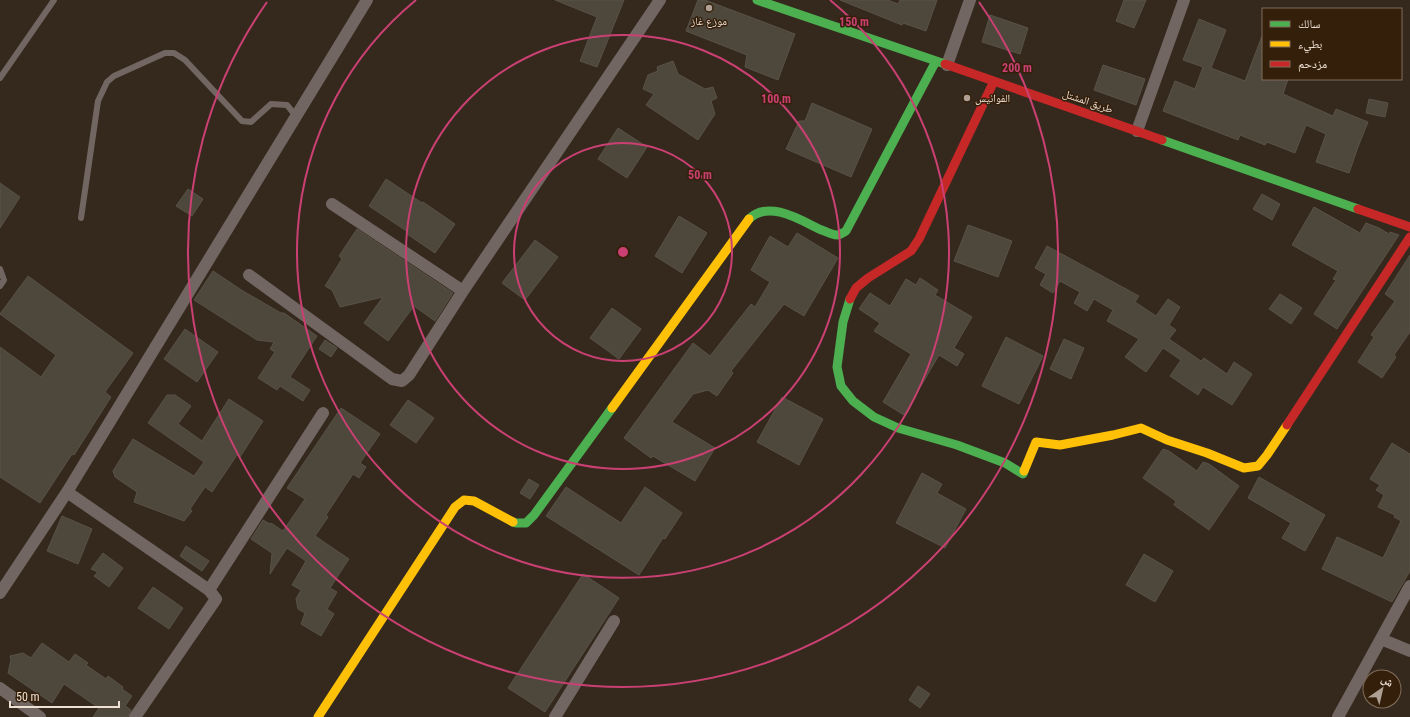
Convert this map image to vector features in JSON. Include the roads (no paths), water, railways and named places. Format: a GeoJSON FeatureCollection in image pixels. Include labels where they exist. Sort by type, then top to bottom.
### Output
{"type":"FeatureCollection","features":[{"type":"Feature","properties":{"kind":"street"},"geometry":{"type":"LineString","coordinates":[[0,593],[67,492],[367,0]]}},
{"type":"Feature","properties":{"kind":"street"},"geometry":{"type":"LineString","coordinates":[[249,274],[392,379],[402,381],[409,375],[462,291],[660,0]]}},
{"type":"Feature","properties":{"kind":"street","name":"طريق المشتل"},"geometry":{"type":"LineString","coordinates":[[757,0],[994,81],[1410,227]]}},
{"type":"Feature","properties":{"kind":"street"},"geometry":{"type":"LineString","coordinates":[[318,717],[455,508],[464,500],[474,501],[516,523],[526,523],[534,515],[753,214],[762,211],[776,211],[829,233],[838,235],[846,231],[941,63],[970,0]]}},
{"type":"Feature","properties":{"kind":"street"},"geometry":{"type":"LineString","coordinates":[[1137,131],[1184,0]]}},
{"type":"Feature","properties":{"kind":"street"},"geometry":{"type":"LineString","coordinates":[[994,81],[919,239],[911,250],[868,278],[856,288],[848,303],[844,315],[837,367],[841,386],[853,401],[874,417],[898,428],[957,445],[1005,463],[1023,474],[1036,442],[1060,445],[1141,428],[1167,440],[1208,453],[1244,468],[1258,466],[1410,237]]}},
{"type":"Feature","properties":{"kind":"street"},"geometry":{"type":"LineString","coordinates":[[332,204],[462,291]]}},
{"type":"Feature","properties":{"kind":"street"},"geometry":{"type":"LineString","coordinates":[[209,590],[323,413]]}},
{"type":"Feature","properties":{"kind":"street"},"geometry":{"type":"LineString","coordinates":[[67,492],[209,590],[216,599],[135,717]]}},
{"type":"Feature","properties":{"kind":"street"},"geometry":{"type":"LineString","coordinates":[[1338,717],[1410,586]]}},
{"type":"Feature","properties":{"kind":"street"},"geometry":{"type":"LineString","coordinates":[[555,717],[614,621]]}},
{"type":"Feature","properties":{"kind":"street"},"geometry":{"type":"LineString","coordinates":[[1381,639],[1410,651]]}},
{"type":"Feature","properties":{"kind":"street"},"geometry":{"type":"LineString","coordinates":[[0,688],[40,717]]}},
{"type":"Feature","properties":{"kind":"lane"},"geometry":{"type":"LineString","coordinates":[[0,78],[54,0]]}},
{"type":"Feature","properties":{"kind":"lane"},"geometry":{"type":"LineString","coordinates":[[81,218],[98,101],[107,82],[114,76],[165,53],[174,53],[185,60],[242,121],[251,122],[271,104],[287,105],[296,116]]}},
{"type":"Feature","properties":{"kind":"lane"},"geometry":{"type":"LineString","coordinates":[[0,269],[4,280],[0,286]]}},
{"type":"Feature","properties":{"kind":"place","name":"موزع غاز"},"geometry":{"type":"Point","coordinates":[709,8]}},
{"type":"Feature","properties":{"kind":"place","name":"الفوانيس"},"geometry":{"type":"Point","coordinates":[967,98]}}]}
